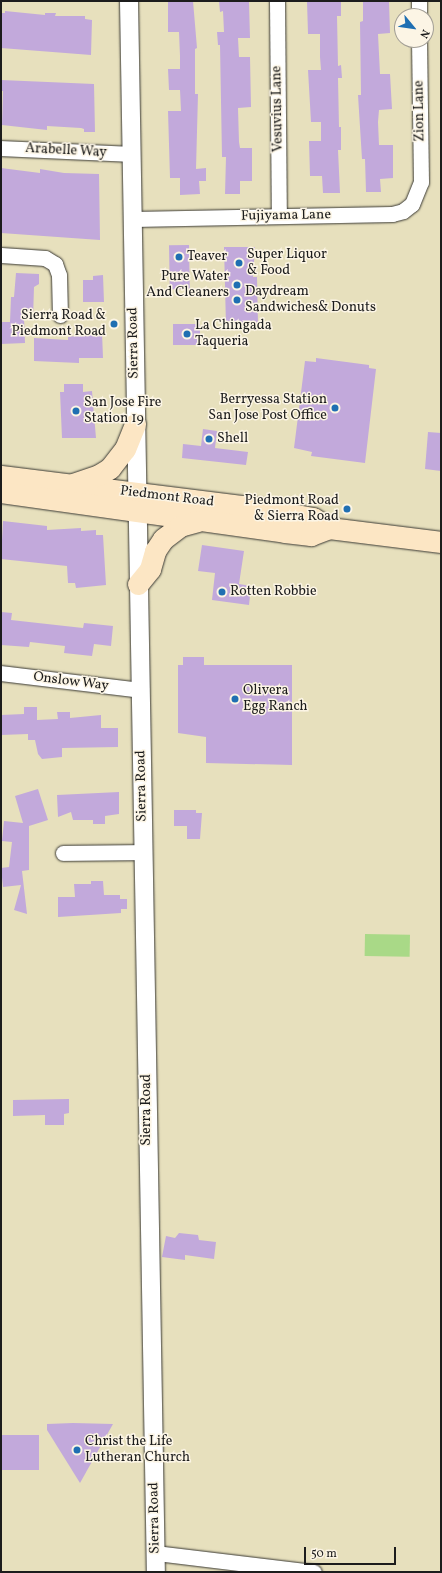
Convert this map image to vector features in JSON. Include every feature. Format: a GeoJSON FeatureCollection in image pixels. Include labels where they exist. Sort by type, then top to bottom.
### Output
{"type":"FeatureCollection","features":[{"type":"Feature","properties":{"kind":"main road"},"geometry":{"type":"LineString","coordinates":[[64,485],[89,479],[110,468],[125,449],[135,424]]}},
{"type":"Feature","properties":{"kind":"main road","name":"Piedmont Road"},"geometry":{"type":"LineString","coordinates":[[1,476],[64,485],[137,503],[197,521],[311,535],[329,528]]}},
{"type":"Feature","properties":{"kind":"main road","name":"Piedmont Road"},"geometry":{"type":"LineString","coordinates":[[1,492],[314,518],[329,528],[441,542]]}},
{"type":"Feature","properties":{"kind":"main road"},"geometry":{"type":"LineString","coordinates":[[138,584],[150,570],[155,551],[163,539],[180,526],[197,521]]}},
{"type":"Feature","properties":{"kind":"street","name":"Sierra Road"},"geometry":{"type":"LineString","coordinates":[[129,1],[135,424],[156,1572]]}},
{"type":"Feature","properties":{"kind":"street","name":"Vesuvius Lane"},"geometry":{"type":"LineString","coordinates":[[277,1],[279,216]]}},
{"type":"Feature","properties":{"kind":"street","name":"Zion Lane"},"geometry":{"type":"LineString","coordinates":[[419,48],[422,182]]}},
{"type":"Feature","properties":{"kind":"street","name":"Arabelle Way"},"geometry":{"type":"LineString","coordinates":[[1,148],[131,154]]}},
{"type":"Feature","properties":{"kind":"street","name":"Fujiyama Lane"},"geometry":{"type":"LineString","coordinates":[[133,219],[392,214],[412,204],[422,182]]}},
{"type":"Feature","properties":{"kind":"street"},"geometry":{"type":"LineString","coordinates":[[1,255],[45,258],[55,264],[59,275],[60,315]]}},
{"type":"Feature","properties":{"kind":"street","name":"Onslow Way"},"geometry":{"type":"LineString","coordinates":[[1,673],[141,690]]}},
{"type":"Feature","properties":{"kind":"street"},"geometry":{"type":"LineString","coordinates":[[63,853],[143,852]]}},
{"type":"Feature","properties":{"kind":"street"},"geometry":{"type":"LineString","coordinates":[[156,1553],[314,1572]]}},
{"type":"Feature","properties":{"kind":"green space"},"geometry":{"type":"Polygon","coordinates":[[[365,934],[410,935],[410,957],[365,956],[365,934]]]}},
{"type":"Feature","properties":{"kind":"building"},"geometry":{"type":"Polygon","coordinates":[[[168,1],[193,1],[197,48],[195,49],[195,94],[198,94],[196,169],[206,168],[206,181],[199,181],[200,194],[180,195],[180,178],[170,178],[168,111],[181,111],[180,90],[169,90],[168,69],[180,69],[180,56],[179,32],[168,32],[168,1]]]}},
{"type":"Feature","properties":{"kind":"building"},"geometry":{"type":"Polygon","coordinates":[[[219,1],[249,2],[250,38],[238,38],[239,57],[250,57],[251,107],[238,108],[240,148],[252,148],[252,181],[240,181],[240,194],[225,194],[226,157],[222,157],[220,45],[218,45],[217,32],[224,32],[223,11],[220,12],[219,1]]]}},
{"type":"Feature","properties":{"kind":"building"},"geometry":{"type":"Polygon","coordinates":[[[307,1],[341,1],[341,16],[337,16],[338,66],[341,65],[342,78],[338,78],[339,127],[341,127],[341,150],[338,150],[340,193],[323,193],[322,176],[310,176],[309,141],[321,141],[321,122],[311,122],[308,70],[321,70],[320,34],[308,34],[307,1]]]}},
{"type":"Feature","properties":{"kind":"building"},"geometry":{"type":"Polygon","coordinates":[[[363,1],[389,1],[390,33],[378,34],[380,74],[390,74],[392,109],[379,110],[378,122],[379,145],[393,145],[393,178],[380,179],[381,192],[366,192],[365,159],[362,159],[358,95],[361,95],[360,22],[363,21],[363,1]]]}},
{"type":"Feature","properties":{"kind":"building"},"geometry":{"type":"Polygon","coordinates":[[[5,11],[45,15],[45,13],[56,13],[55,16],[85,16],[85,19],[92,20],[91,55],[1,48],[1,13],[5,13],[5,11]]]}},
{"type":"Feature","properties":{"kind":"building"},"geometry":{"type":"Polygon","coordinates":[[[1,80],[94,84],[95,132],[84,132],[84,129],[81,128],[47,126],[47,130],[2,125],[3,91],[1,91],[1,80]]]}},
{"type":"Feature","properties":{"kind":"building"},"geometry":{"type":"Polygon","coordinates":[[[1,168],[40,173],[40,169],[64,173],[99,174],[100,240],[1,233],[1,168]]]}},
{"type":"Feature","properties":{"kind":"building"},"geometry":{"type":"Polygon","coordinates":[[[169,245],[189,245],[190,289],[170,289],[169,245]]]}},
{"type":"Feature","properties":{"kind":"building"},"geometry":{"type":"Polygon","coordinates":[[[224,247],[255,247],[253,277],[257,277],[258,324],[226,325],[224,247]]]}},
{"type":"Feature","properties":{"kind":"building"},"geometry":{"type":"Polygon","coordinates":[[[16,273],[39,274],[39,284],[34,287],[33,319],[24,318],[25,343],[1,344],[1,322],[10,322],[11,297],[14,297],[16,273]]]}},
{"type":"Feature","properties":{"kind":"building"},"geometry":{"type":"Polygon","coordinates":[[[103,275],[104,302],[83,302],[83,280],[93,280],[93,276],[103,275]]]}},
{"type":"Feature","properties":{"kind":"building","name":"La Chingada Taqueria"},"geometry":{"type":"Polygon","coordinates":[[[173,324],[200,324],[200,345],[173,345],[173,324]]]}},
{"type":"Feature","properties":{"kind":"building"},"geometry":{"type":"Polygon","coordinates":[[[102,332],[103,358],[79,358],[79,363],[34,361],[34,338],[68,340],[68,337],[102,332]]]}},
{"type":"Feature","properties":{"kind":"building","name":"Berryessa Station San Jose Post Office"},"geometry":{"type":"Polygon","coordinates":[[[316,358],[369,365],[369,368],[376,369],[365,463],[311,456],[312,452],[294,448],[305,361],[316,362],[316,358]]]}},
{"type":"Feature","properties":{"kind":"building","name":"San Jose Fire Station 19"},"geometry":{"type":"Polygon","coordinates":[[[64,384],[83,384],[83,392],[92,391],[96,438],[62,438],[60,392],[64,392],[64,384]]]}},
{"type":"Feature","properties":{"kind":"building"},"geometry":{"type":"Polygon","coordinates":[[[203,429],[217,431],[215,448],[248,452],[246,465],[182,458],[183,444],[201,446],[203,429]]]}},
{"type":"Feature","properties":{"kind":"building"},"geometry":{"type":"Polygon","coordinates":[[[428,432],[441,433],[441,471],[425,469],[428,432]]]}},
{"type":"Feature","properties":{"kind":"building"},"geometry":{"type":"Polygon","coordinates":[[[3,521],[47,526],[47,530],[81,528],[81,531],[96,530],[96,535],[103,535],[106,585],[76,588],[75,583],[68,583],[67,566],[1,559],[3,521]]]}},
{"type":"Feature","properties":{"kind":"building"},"geometry":{"type":"Polygon","coordinates":[[[202,545],[244,551],[239,584],[251,586],[249,605],[212,600],[215,573],[198,571],[202,545]]]}},
{"type":"Feature","properties":{"kind":"building"},"geometry":{"type":"Polygon","coordinates":[[[1,612],[12,613],[11,620],[83,628],[84,623],[113,626],[111,646],[94,644],[92,656],[64,653],[65,646],[30,642],[29,647],[1,645],[1,612]]]}},
{"type":"Feature","properties":{"kind":"building","name":"Olivera Egg Ranch"},"geometry":{"type":"Polygon","coordinates":[[[183,657],[204,657],[204,665],[292,665],[292,765],[206,763],[206,737],[178,733],[178,665],[183,665],[183,657]]]}},
{"type":"Feature","properties":{"kind":"building"},"geometry":{"type":"Polygon","coordinates":[[[24,707],[37,707],[37,720],[58,719],[57,712],[70,712],[70,718],[101,715],[101,728],[118,728],[118,747],[62,748],[62,757],[42,759],[38,754],[35,740],[28,740],[28,734],[1,735],[1,715],[24,714],[24,707]]]}},
{"type":"Feature","properties":{"kind":"building"},"geometry":{"type":"Polygon","coordinates":[[[38,789],[48,820],[29,826],[29,870],[22,871],[27,914],[14,910],[21,885],[3,887],[1,868],[9,867],[12,842],[2,841],[4,821],[23,823],[15,796],[38,789]]]}},
{"type":"Feature","properties":{"kind":"building"},"geometry":{"type":"Polygon","coordinates":[[[119,792],[119,814],[105,816],[105,824],[93,824],[93,820],[73,820],[71,812],[58,817],[57,795],[119,792]]]}},
{"type":"Feature","properties":{"kind":"building"},"geometry":{"type":"Polygon","coordinates":[[[174,810],[196,810],[196,813],[202,813],[200,839],[187,839],[187,826],[174,826],[174,810]]]}},
{"type":"Feature","properties":{"kind":"building"},"geometry":{"type":"Polygon","coordinates":[[[91,881],[103,881],[104,895],[120,895],[120,899],[127,899],[127,909],[121,909],[121,913],[58,917],[58,897],[75,897],[74,884],[91,884],[91,881]]]}},
{"type":"Feature","properties":{"kind":"building"},"geometry":{"type":"Polygon","coordinates":[[[69,1099],[69,1113],[64,1114],[64,1125],[45,1125],[45,1115],[13,1116],[13,1100],[69,1099]]]}},
{"type":"Feature","properties":{"kind":"building"},"geometry":{"type":"Polygon","coordinates":[[[179,1233],[198,1235],[199,1240],[216,1242],[214,1259],[185,1255],[185,1260],[162,1257],[166,1236],[175,1238],[179,1233]]]}},
{"type":"Feature","properties":{"kind":"building","name":"Christ the Life Lutheran Church"},"geometry":{"type":"Polygon","coordinates":[[[47,1424],[113,1424],[80,1483],[47,1430],[47,1424]]]}},
{"type":"Feature","properties":{"kind":"building"},"geometry":{"type":"Polygon","coordinates":[[[1,1435],[39,1435],[39,1470],[1,1470],[1,1435]]]}},
{"type":"Feature","properties":{"kind":"place","name":"Teaver"},"geometry":{"type":"Point","coordinates":[179,257]}},
{"type":"Feature","properties":{"kind":"place","name":"Super Liquor & Food"},"geometry":{"type":"Point","coordinates":[239,263]}},
{"type":"Feature","properties":{"kind":"place","name":"Pure Water And Cleaners"},"geometry":{"type":"Point","coordinates":[237,285]}},
{"type":"Feature","properties":{"kind":"place","name":"Daydream Sandwiches& Donuts"},"geometry":{"type":"Point","coordinates":[237,300]}},
{"type":"Feature","properties":{"kind":"place","name":"Sierra Road & Piedmont Road"},"geometry":{"type":"Point","coordinates":[114,324]}},
{"type":"Feature","properties":{"kind":"place","name":"La Chingada Taqueria"},"geometry":{"type":"Point","coordinates":[187,334]}},
{"type":"Feature","properties":{"kind":"place","name":"Berryessa Station San Jose Post Office"},"geometry":{"type":"Point","coordinates":[335,408]}},
{"type":"Feature","properties":{"kind":"place","name":"San Jose Fire Station 19"},"geometry":{"type":"Point","coordinates":[76,411]}},
{"type":"Feature","properties":{"kind":"place","name":"Shell"},"geometry":{"type":"Point","coordinates":[209,439]}},
{"type":"Feature","properties":{"kind":"place","name":"Piedmont Road & Sierra Road"},"geometry":{"type":"Point","coordinates":[347,509]}},
{"type":"Feature","properties":{"kind":"place","name":"Rotten Robbie"},"geometry":{"type":"Point","coordinates":[222,592]}},
{"type":"Feature","properties":{"kind":"place","name":"Olivera Egg Ranch"},"geometry":{"type":"Point","coordinates":[235,699]}},
{"type":"Feature","properties":{"kind":"place","name":"Christ the Life Lutheran Church"},"geometry":{"type":"Point","coordinates":[77,1450]}}]}
